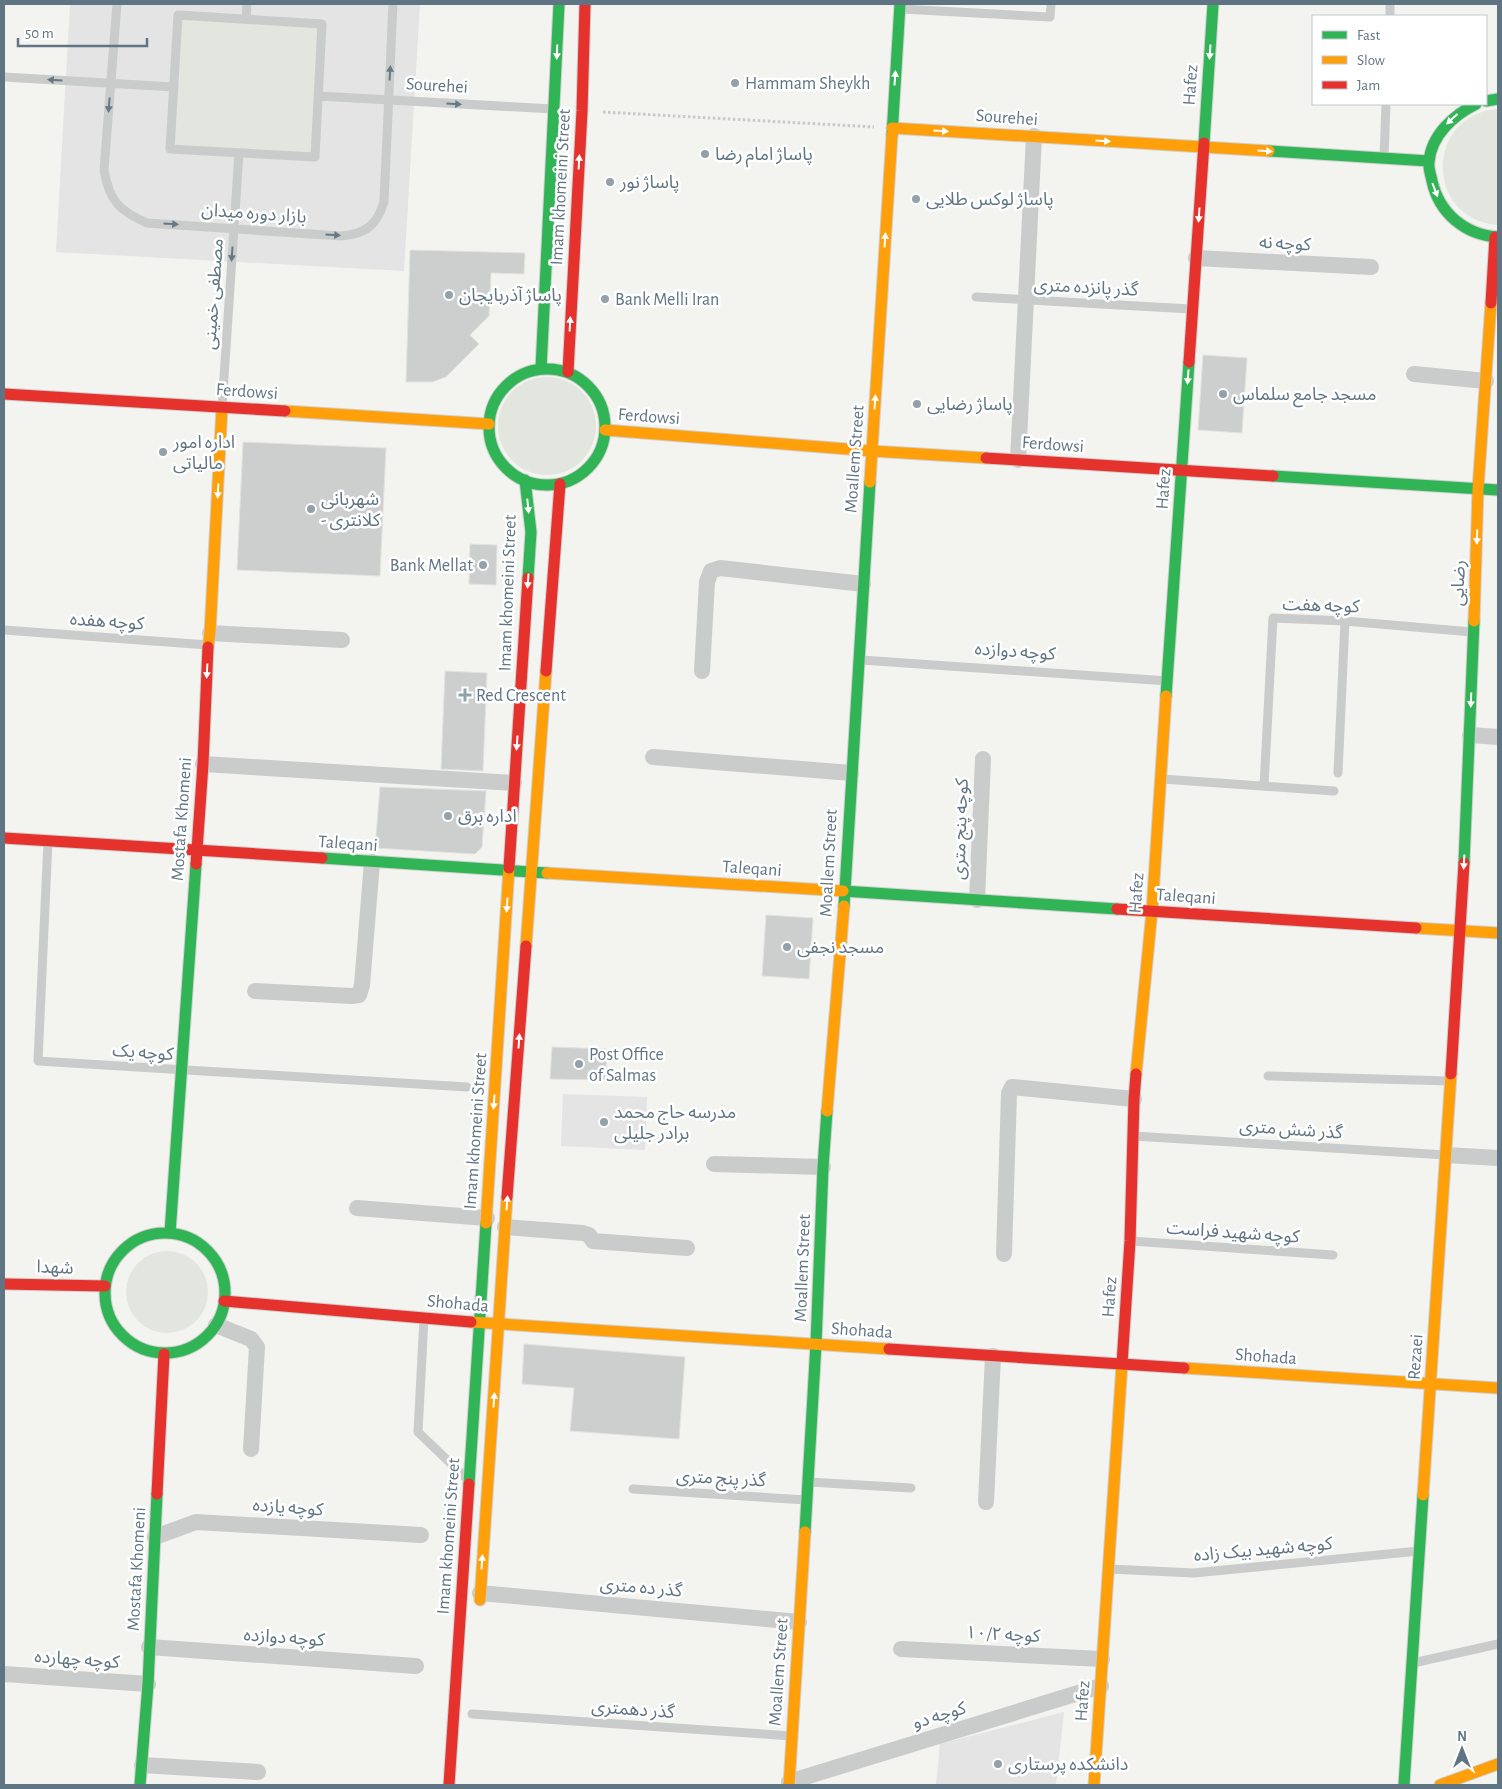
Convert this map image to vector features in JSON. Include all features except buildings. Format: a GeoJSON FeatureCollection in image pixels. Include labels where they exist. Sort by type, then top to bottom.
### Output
{"type":"FeatureCollection","features":[{"type":"Feature","properties":{"kind":"street","name":"Imam khomeini Street"},"geometry":{"type":"LineString","coordinates":[[542,369],[559,4]]}},
{"type":"Feature","properties":{"kind":"street","name":"Imam khomeini Street"},"geometry":{"type":"LineString","coordinates":[[568,372],[582,111],[585,4]]}},
{"type":"Feature","properties":{"kind":"street","name":"Hafez"},"geometry":{"type":"LineString","coordinates":[[1094,1785],[1130,1241],[1134,1099],[1152,911],[1213,4]]}},
{"type":"Feature","properties":{"kind":"street","name":"Moallem Street"},"geometry":{"type":"LineString","coordinates":[[789,1784],[816,1344],[823,1167],[845,892],[900,6]]}},
{"type":"Feature","properties":{"kind":"street"},"geometry":{"type":"LineString","coordinates":[[1474,105],[1462,110],[1446,124],[1435,143],[1429,161],[1432,185],[1441,205],[1455,221],[1474,232],[1497,237]]}},
{"type":"Feature","properties":{"kind":"street","name":"Sourehei"},"geometry":{"type":"LineString","coordinates":[[892,128],[1429,161]]}},
{"type":"Feature","properties":{"kind":"street"},"geometry":{"type":"LineString","coordinates":[[1018,460],[1034,136]]}},
{"type":"Feature","properties":{"kind":"street","name":"رضایی"},"geometry":{"type":"LineString","coordinates":[[1461,931],[1478,489],[1497,237]]}},
{"type":"Feature","properties":{"kind":"street","name":"کوچه نه"},"geometry":{"type":"LineString","coordinates":[[1196,258],[1371,267]]}},
{"type":"Feature","properties":{"kind":"street"},"geometry":{"type":"LineString","coordinates":[[555,369],[568,372],[584,381],[596,395],[603,412],[605,430],[602,445],[595,459],[585,470],[572,479],[560,484],[541,484],[525,480],[510,471],[498,457],[490,441],[489,424],[492,406],[500,392],[511,380],[526,372],[555,369]]}},
{"type":"Feature","properties":{"kind":"street"},"geometry":{"type":"LineString","coordinates":[[1414,374],[1486,381]]}},
{"type":"Feature","properties":{"kind":"street","name":"Ferdowsi"},"geometry":{"type":"LineString","coordinates":[[4,394],[489,424]]}},
{"type":"Feature","properties":{"kind":"street","name":"Mostafa Khomeni"},"geometry":{"type":"LineString","coordinates":[[170,1233],[203,764],[222,407]]}},
{"type":"Feature","properties":{"kind":"street","name":"Ferdowsi"},"geometry":{"type":"LineString","coordinates":[[605,430],[872,451],[1498,490]]}},
{"type":"Feature","properties":{"kind":"street","name":"Imam khomeini Street"},"geometry":{"type":"LineString","coordinates":[[450,1785],[531,532],[525,480]]}},
{"type":"Feature","properties":{"kind":"street","name":"Imam khomeini Street"},"geometry":{"type":"LineString","coordinates":[[479,1612],[505,1227],[560,484]]}},
{"type":"Feature","properties":{"kind":"street"},"geometry":{"type":"LineString","coordinates":[[702,671],[707,582],[711,571],[720,568],[863,584]]}},
{"type":"Feature","properties":{"kind":"street"},"geometry":{"type":"LineString","coordinates":[[209,639],[342,640]]}},
{"type":"Feature","properties":{"kind":"street"},"geometry":{"type":"LineString","coordinates":[[1470,735],[1498,737]]}},
{"type":"Feature","properties":{"kind":"street"},"geometry":{"type":"LineString","coordinates":[[653,757],[851,773]]}},
{"type":"Feature","properties":{"kind":"street","name":"کوچه پنج متری"},"geometry":{"type":"LineString","coordinates":[[977,900],[983,760]]}},
{"type":"Feature","properties":{"kind":"street"},"geometry":{"type":"LineString","coordinates":[[203,764],[514,783]]}},
{"type":"Feature","properties":{"kind":"street","name":"Taleqani"},"geometry":{"type":"LineString","coordinates":[[4,838],[1498,933]]}},
{"type":"Feature","properties":{"kind":"street"},"geometry":{"type":"LineString","coordinates":[[255,991],[359,995],[362,985],[372,862]]}},
{"type":"Feature","properties":{"kind":"street","name":"Rezaei"},"geometry":{"type":"LineString","coordinates":[[1404,1785],[1461,931]]}},
{"type":"Feature","properties":{"kind":"street"},"geometry":{"type":"LineString","coordinates":[[1004,1254],[1009,1094],[1012,1088],[1134,1099]]}},
{"type":"Feature","properties":{"kind":"street"},"geometry":{"type":"LineString","coordinates":[[1446,1155],[1498,1158]]}},
{"type":"Feature","properties":{"kind":"street"},"geometry":{"type":"LineString","coordinates":[[714,1164],[823,1167]]}},
{"type":"Feature","properties":{"kind":"street"},"geometry":{"type":"LineString","coordinates":[[357,1208],[486,1218]]}},
{"type":"Feature","properties":{"kind":"street"},"geometry":{"type":"LineString","coordinates":[[505,1227],[583,1233],[589,1235],[594,1241],[687,1248]]}},
{"type":"Feature","properties":{"kind":"street"},"geometry":{"type":"LineString","coordinates":[[170,1233],[190,1238],[207,1250],[219,1266],[225,1286],[224,1307],[216,1326],[203,1341],[184,1351],[164,1354],[136,1346],[114,1327],[106,1310],[105,1286],[108,1272],[118,1255],[132,1242],[150,1234],[170,1233]]}},
{"type":"Feature","properties":{"kind":"street","name":"شهدا"},"geometry":{"type":"LineString","coordinates":[[4,1284],[105,1286]]}},
{"type":"Feature","properties":{"kind":"street","name":"Shohada"},"geometry":{"type":"LineString","coordinates":[[224,1301],[480,1323],[1498,1388]]}},
{"type":"Feature","properties":{"kind":"street"},"geometry":{"type":"LineString","coordinates":[[216,1326],[251,1339],[257,1347],[251,1449]]}},
{"type":"Feature","properties":{"kind":"street","name":"Mostafa Khomeni"},"geometry":{"type":"LineString","coordinates":[[140,1785],[148,1684],[164,1354]]}},
{"type":"Feature","properties":{"kind":"street"},"geometry":{"type":"LineString","coordinates":[[986,1502],[993,1356]]}},
{"type":"Feature","properties":{"kind":"street","name":"کوچه یازده"},"geometry":{"type":"LineString","coordinates":[[155,1538],[196,1522],[421,1536]]}},
{"type":"Feature","properties":{"kind":"street","name":"گذر ده متری"},"geometry":{"type":"LineString","coordinates":[[480,1593],[799,1622]]}},
{"type":"Feature","properties":{"kind":"street","name":"کوچه دوازده"},"geometry":{"type":"LineString","coordinates":[[149,1647],[416,1666]]}},
{"type":"Feature","properties":{"kind":"street","name":"کوچه ۱۰/۲"},"geometry":{"type":"LineString","coordinates":[[901,1649],[1102,1659]]}},
{"type":"Feature","properties":{"kind":"street","name":"کوچه چهارده"},"geometry":{"type":"LineString","coordinates":[[4,1674],[148,1684]]}},
{"type":"Feature","properties":{"kind":"street","name":"کوچه دو"},"geometry":{"type":"LineString","coordinates":[[789,1784],[1100,1686]]}},
{"type":"Feature","properties":{"kind":"street"},"geometry":{"type":"LineString","coordinates":[[1440,1785],[1498,1764]]}},
{"type":"Feature","properties":{"kind":"street"},"geometry":{"type":"LineString","coordinates":[[142,1765],[258,1772]]}},
{"type":"Feature","properties":{"kind":"lane","name":"بازار دوره میدان"},"geometry":{"type":"LineString","coordinates":[[118,4],[104,170],[107,188],[116,204],[130,216],[147,223],[341,236],[365,231],[381,213],[384,202],[393,4]]}},
{"type":"Feature","properties":{"kind":"lane"},"geometry":{"type":"LineString","coordinates":[[246,19],[247,4]]}},
{"type":"Feature","properties":{"kind":"lane"},"geometry":{"type":"LineString","coordinates":[[900,6],[1050,17],[1051,4]]}},
{"type":"Feature","properties":{"kind":"lane"},"geometry":{"type":"LineString","coordinates":[[178,15],[246,19],[322,24],[315,157],[170,149],[178,15]]}},
{"type":"Feature","properties":{"kind":"lane"},"geometry":{"type":"LineString","coordinates":[[4,76],[174,87]]}},
{"type":"Feature","properties":{"kind":"lane","name":"Sourehei"},"geometry":{"type":"LineString","coordinates":[[318,96],[555,109]]}},
{"type":"Feature","properties":{"kind":"lane"},"geometry":{"type":"LineString","coordinates":[[1384,158],[1386,105]]}},
{"type":"Feature","properties":{"kind":"lane","name":"مصطفی خمینی"},"geometry":{"type":"LineString","coordinates":[[222,407],[239,153]]}},
{"type":"Feature","properties":{"kind":"lane","name":"گذر پانزده متری"},"geometry":{"type":"LineString","coordinates":[[976,297],[1193,309]]}},
{"type":"Feature","properties":{"kind":"lane","name":"کوچه هفت"},"geometry":{"type":"LineString","coordinates":[[1264,786],[1273,618],[1345,621],[1474,632]]}},
{"type":"Feature","properties":{"kind":"lane"},"geometry":{"type":"LineString","coordinates":[[1338,773],[1345,621]]}},
{"type":"Feature","properties":{"kind":"lane","name":"کوچه هفده"},"geometry":{"type":"LineString","coordinates":[[4,630],[209,639]]}},
{"type":"Feature","properties":{"kind":"lane","name":"کوچه دوازده"},"geometry":{"type":"LineString","coordinates":[[859,660],[1168,681]]}},
{"type":"Feature","properties":{"kind":"lane"},"geometry":{"type":"LineString","coordinates":[[1161,779],[1334,791]]}},
{"type":"Feature","properties":{"kind":"lane","name":"کوچه یک"},"geometry":{"type":"LineString","coordinates":[[48,841],[38,1061],[467,1088]]}},
{"type":"Feature","properties":{"kind":"lane"},"geometry":{"type":"LineString","coordinates":[[1268,1076],[1451,1081]]}},
{"type":"Feature","properties":{"kind":"lane","name":"گذر شش متری"},"geometry":{"type":"LineString","coordinates":[[1134,1136],[1446,1155]]}},
{"type":"Feature","properties":{"kind":"lane","name":"کوچه شهید فراست"},"geometry":{"type":"LineString","coordinates":[[1130,1241],[1333,1255]]}},
{"type":"Feature","properties":{"kind":"lane"},"geometry":{"type":"LineString","coordinates":[[424,1318],[418,1432],[469,1481]]}},
{"type":"Feature","properties":{"kind":"lane"},"geometry":{"type":"LineString","coordinates":[[808,1482],[911,1488]]}},
{"type":"Feature","properties":{"kind":"lane","name":"گذر پنج متری"},"geometry":{"type":"LineString","coordinates":[[633,1489],[807,1500]]}},
{"type":"Feature","properties":{"kind":"lane","name":"کوچه شهید بیک زاده"},"geometry":{"type":"LineString","coordinates":[[1108,1569],[1194,1573],[1419,1551]]}},
{"type":"Feature","properties":{"kind":"lane"},"geometry":{"type":"LineString","coordinates":[[1412,1663],[1498,1644]]}},
{"type":"Feature","properties":{"kind":"lane","name":"گذر دهمتری"},"geometry":{"type":"LineString","coordinates":[[472,1714],[792,1736]]}},
{"type":"Feature","properties":{"kind":"path"},"geometry":{"type":"LineString","coordinates":[[582,111],[892,128]]}},
{"type":"Feature","properties":{"kind":"shaded area"},"geometry":{"type":"Polygon","coordinates":[[[70,4],[420,4],[404,271],[56,252],[70,4]]]}},
{"type":"Feature","properties":{"kind":"shaded area"},"geometry":{"type":"Polygon","coordinates":[[[178,15],[322,24],[315,157],[170,149],[178,15]]]}},
{"type":"Feature","properties":{"kind":"shaded area"},"geometry":{"type":"Polygon","coordinates":[[[1498,109],[1498,225],[1474,218],[1457,205],[1446,187],[1443,167],[1446,146],[1457,128],[1474,115],[1498,109]]]}},
{"type":"Feature","properties":{"kind":"shaded area"},"geometry":{"type":"Polygon","coordinates":[[[547,377],[566,381],[582,391],[592,407],[596,426],[592,445],[582,461],[566,471],[547,475],[528,471],[512,461],[502,445],[498,426],[502,407],[512,391],[528,381],[547,377]]]}},
{"type":"Feature","properties":{"kind":"shaded area","name":"مدرسه حاج محمد برادر جلیلی"},"geometry":{"type":"Polygon","coordinates":[[[563,1094],[647,1097],[645,1150],[561,1146],[563,1094]]]}},
{"type":"Feature","properties":{"kind":"shaded area"},"geometry":{"type":"Polygon","coordinates":[[[159,1251],[175,1251],[190,1258],[201,1269],[208,1284],[205,1308],[196,1321],[175,1333],[159,1333],[144,1326],[133,1315],[126,1300],[126,1284],[133,1269],[144,1258],[159,1251]]]}},
{"type":"Feature","properties":{"kind":"shaded area","name":"دانشکده پرستاری"},"geometry":{"type":"Polygon","coordinates":[[[1064,1712],[1056,1785],[936,1785],[940,1744],[1064,1712]]]}},
{"type":"Feature","properties":{"kind":"traffic: fast"},"geometry":{"type":"LineString","coordinates":[[541,369],[559,4]]}},
{"type":"Feature","properties":{"kind":"traffic: fast"},"geometry":{"type":"LineString","coordinates":[[892,135],[900,4]]}},
{"type":"Feature","properties":{"kind":"traffic: fast"},"geometry":{"type":"LineString","coordinates":[[1204,143],[1213,4]]}},
{"type":"Feature","properties":{"kind":"traffic: fast"},"geometry":{"type":"LineString","coordinates":[[1487,101],[1498,99]]}},
{"type":"Feature","properties":{"kind":"traffic: fast"},"geometry":{"type":"LineString","coordinates":[[1474,105],[1452,120],[1439,135],[1431,152],[1429,169],[1435,193],[1447,212],[1455,220],[1475,232],[1498,237]]}},
{"type":"Feature","properties":{"kind":"traffic: fast"},"geometry":{"type":"LineString","coordinates":[[1269,151],[1429,161]]}},
{"type":"Feature","properties":{"kind":"traffic: fast"},"geometry":{"type":"LineString","coordinates":[[1166,696],[1189,362]]}},
{"type":"Feature","properties":{"kind":"traffic: fast"},"geometry":{"type":"LineString","coordinates":[[547,369],[569,374],[588,386],[600,405],[605,427],[600,449],[588,468],[569,480],[547,485],[525,480],[506,468],[494,449],[489,427],[494,405],[506,386],[525,374],[547,369]]}},
{"type":"Feature","properties":{"kind":"traffic: fast"},"geometry":{"type":"LineString","coordinates":[[1273,476],[1498,490]]}},
{"type":"Feature","properties":{"kind":"traffic: fast"},"geometry":{"type":"LineString","coordinates":[[525,480],[531,532],[528,578]]}},
{"type":"Feature","properties":{"kind":"traffic: fast"},"geometry":{"type":"LineString","coordinates":[[844,906],[870,482]]}},
{"type":"Feature","properties":{"kind":"traffic: fast"},"geometry":{"type":"LineString","coordinates":[[1464,863],[1474,621]]}},
{"type":"Feature","properties":{"kind":"traffic: fast"},"geometry":{"type":"LineString","coordinates":[[322,858],[547,873]]}},
{"type":"Feature","properties":{"kind":"traffic: fast"},"geometry":{"type":"LineString","coordinates":[[170,1233],[196,864]]}},
{"type":"Feature","properties":{"kind":"traffic: fast"},"geometry":{"type":"LineString","coordinates":[[843,891],[1117,909]]}},
{"type":"Feature","properties":{"kind":"traffic: fast"},"geometry":{"type":"LineString","coordinates":[[805,1532],[827,1111]]}},
{"type":"Feature","properties":{"kind":"traffic: fast"},"geometry":{"type":"LineString","coordinates":[[469,1484],[486,1223]]}},
{"type":"Feature","properties":{"kind":"traffic: fast"},"geometry":{"type":"LineString","coordinates":[[165,1233],[188,1237],[208,1250],[221,1270],[225,1293],[221,1316],[208,1336],[188,1349],[165,1353],[142,1349],[122,1336],[109,1316],[105,1293],[109,1270],[122,1250],[142,1237],[165,1233]]}},
{"type":"Feature","properties":{"kind":"traffic: fast"},"geometry":{"type":"LineString","coordinates":[[140,1785],[148,1684],[157,1494]]}},
{"type":"Feature","properties":{"kind":"traffic: fast"},"geometry":{"type":"LineString","coordinates":[[1404,1785],[1423,1495]]}},
{"type":"Feature","properties":{"kind":"traffic: slow"},"geometry":{"type":"LineString","coordinates":[[892,128],[1269,151]]}},
{"type":"Feature","properties":{"kind":"traffic: slow"},"geometry":{"type":"LineString","coordinates":[[870,482],[892,135]]}},
{"type":"Feature","properties":{"kind":"traffic: slow"},"geometry":{"type":"LineString","coordinates":[[1474,621],[1478,489],[1491,303]]}},
{"type":"Feature","properties":{"kind":"traffic: slow"},"geometry":{"type":"LineString","coordinates":[[208,647],[222,407]]}},
{"type":"Feature","properties":{"kind":"traffic: slow"},"geometry":{"type":"LineString","coordinates":[[285,411],[489,424]]}},
{"type":"Feature","properties":{"kind":"traffic: slow"},"geometry":{"type":"LineString","coordinates":[[605,430],[986,458]]}},
{"type":"Feature","properties":{"kind":"traffic: slow"},"geometry":{"type":"LineString","coordinates":[[526,946],[546,671]]}},
{"type":"Feature","properties":{"kind":"traffic: slow"},"geometry":{"type":"LineString","coordinates":[[1136,1074],[1152,911],[1166,696]]}},
{"type":"Feature","properties":{"kind":"traffic: slow"},"geometry":{"type":"LineString","coordinates":[[486,1223],[509,868]]}},
{"type":"Feature","properties":{"kind":"traffic: slow"},"geometry":{"type":"LineString","coordinates":[[547,873],[843,891]]}},
{"type":"Feature","properties":{"kind":"traffic: slow"},"geometry":{"type":"LineString","coordinates":[[827,1111],[844,906]]}},
{"type":"Feature","properties":{"kind":"traffic: slow"},"geometry":{"type":"LineString","coordinates":[[1416,928],[1498,933]]}},
{"type":"Feature","properties":{"kind":"traffic: slow"},"geometry":{"type":"LineString","coordinates":[[1423,1495],[1451,1074]]}},
{"type":"Feature","properties":{"kind":"traffic: slow"},"geometry":{"type":"LineString","coordinates":[[480,1600],[507,1197]]}},
{"type":"Feature","properties":{"kind":"traffic: slow"},"geometry":{"type":"LineString","coordinates":[[471,1322],[889,1349]]}},
{"type":"Feature","properties":{"kind":"traffic: slow"},"geometry":{"type":"LineString","coordinates":[[1094,1785],[1122,1364]]}},
{"type":"Feature","properties":{"kind":"traffic: slow"},"geometry":{"type":"LineString","coordinates":[[1184,1368],[1498,1388]]}},
{"type":"Feature","properties":{"kind":"traffic: slow"},"geometry":{"type":"LineString","coordinates":[[789,1785],[805,1532]]}},
{"type":"Feature","properties":{"kind":"traffic: slow"},"geometry":{"type":"LineString","coordinates":[[1440,1785],[1498,1764]]}},
{"type":"Feature","properties":{"kind":"traffic: jam"},"geometry":{"type":"LineString","coordinates":[[568,372],[582,111],[585,4]]}},
{"type":"Feature","properties":{"kind":"traffic: jam"},"geometry":{"type":"LineString","coordinates":[[1189,362],[1204,143]]}},
{"type":"Feature","properties":{"kind":"traffic: jam"},"geometry":{"type":"LineString","coordinates":[[1491,303],[1495,237]]}},
{"type":"Feature","properties":{"kind":"traffic: jam"},"geometry":{"type":"LineString","coordinates":[[4,394],[285,411]]}},
{"type":"Feature","properties":{"kind":"traffic: jam"},"geometry":{"type":"LineString","coordinates":[[986,458],[1273,476]]}},
{"type":"Feature","properties":{"kind":"traffic: jam"},"geometry":{"type":"LineString","coordinates":[[546,671],[560,484]]}},
{"type":"Feature","properties":{"kind":"traffic: jam"},"geometry":{"type":"LineString","coordinates":[[509,868],[528,578]]}},
{"type":"Feature","properties":{"kind":"traffic: jam"},"geometry":{"type":"LineString","coordinates":[[196,864],[208,647]]}},
{"type":"Feature","properties":{"kind":"traffic: jam"},"geometry":{"type":"LineString","coordinates":[[4,838],[322,858]]}},
{"type":"Feature","properties":{"kind":"traffic: jam"},"geometry":{"type":"LineString","coordinates":[[1451,1074],[1464,863]]}},
{"type":"Feature","properties":{"kind":"traffic: jam"},"geometry":{"type":"LineString","coordinates":[[1117,909],[1416,928]]}},
{"type":"Feature","properties":{"kind":"traffic: jam"},"geometry":{"type":"LineString","coordinates":[[507,1197],[526,946]]}},
{"type":"Feature","properties":{"kind":"traffic: jam"},"geometry":{"type":"LineString","coordinates":[[1122,1364],[1130,1241],[1136,1074]]}},
{"type":"Feature","properties":{"kind":"traffic: jam"},"geometry":{"type":"LineString","coordinates":[[4,1284],[105,1286]]}},
{"type":"Feature","properties":{"kind":"traffic: jam"},"geometry":{"type":"LineString","coordinates":[[224,1301],[471,1322]]}},
{"type":"Feature","properties":{"kind":"traffic: jam"},"geometry":{"type":"LineString","coordinates":[[889,1349],[1184,1368]]}},
{"type":"Feature","properties":{"kind":"traffic: jam"},"geometry":{"type":"LineString","coordinates":[[157,1494],[164,1354]]}},
{"type":"Feature","properties":{"kind":"traffic: jam"},"geometry":{"type":"LineString","coordinates":[[449,1785],[469,1484]]}},
{"type":"Feature","properties":{"kind":"place","name":"Hammam Sheykh"},"geometry":{"type":"Point","coordinates":[735,83]}},
{"type":"Feature","properties":{"kind":"place","name":"پاساژ امام رضا"},"geometry":{"type":"Point","coordinates":[705,154]}},
{"type":"Feature","properties":{"kind":"place","name":"پاساژ نور"},"geometry":{"type":"Point","coordinates":[610,182]}},
{"type":"Feature","properties":{"kind":"place","name":"پاساژ لوکس طلایی"},"geometry":{"type":"Point","coordinates":[916,199]}},
{"type":"Feature","properties":{"kind":"place","name":"پاساژ آذربایجان"},"geometry":{"type":"Point","coordinates":[449,295]}},
{"type":"Feature","properties":{"kind":"place","name":"Bank Melli Iran"},"geometry":{"type":"Point","coordinates":[605,299]}},
{"type":"Feature","properties":{"kind":"place","name":"مسجد جامع سلماس"},"geometry":{"type":"Point","coordinates":[1223,394]}},
{"type":"Feature","properties":{"kind":"place","name":"پاساژ رضایی"},"geometry":{"type":"Point","coordinates":[917,404]}},
{"type":"Feature","properties":{"kind":"place","name":"اداره امور مالیاتی"},"geometry":{"type":"Point","coordinates":[163,452]}},
{"type":"Feature","properties":{"kind":"place","name":"شهربانی - کلانتری"},"geometry":{"type":"Point","coordinates":[311,509]}},
{"type":"Feature","properties":{"kind":"place","name":"Bank Mellat"},"geometry":{"type":"Point","coordinates":[483,565]}},
{"type":"Feature","properties":{"kind":"place","name":"Red Crescent"},"geometry":{"type":"Point","coordinates":[465,695]}},
{"type":"Feature","properties":{"kind":"place","name":"اداره برق"},"geometry":{"type":"Point","coordinates":[448,816]}},
{"type":"Feature","properties":{"kind":"place","name":"مسجد نجفی"},"geometry":{"type":"Point","coordinates":[787,947]}},
{"type":"Feature","properties":{"kind":"place","name":"Post Office of Salmas"},"geometry":{"type":"Point","coordinates":[579,1064]}},
{"type":"Feature","properties":{"kind":"place","name":"مدرسه حاج محمد برادر جلیلی"},"geometry":{"type":"Point","coordinates":[604,1122]}},
{"type":"Feature","properties":{"kind":"place","name":"دانشکده پرستاری"},"geometry":{"type":"Point","coordinates":[998,1764]}}]}
